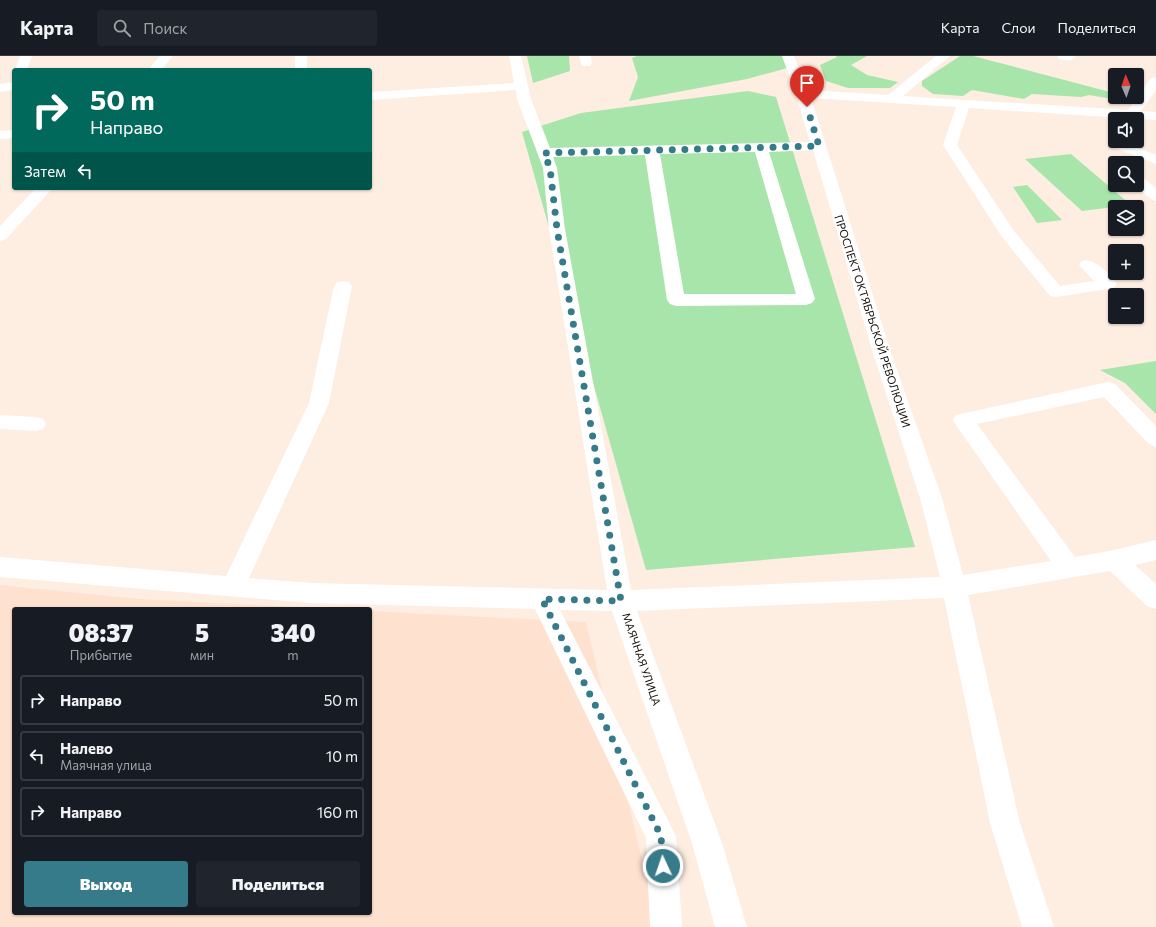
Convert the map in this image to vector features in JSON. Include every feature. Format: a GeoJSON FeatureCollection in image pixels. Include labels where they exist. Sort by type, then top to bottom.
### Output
{"type":"FeatureCollection","features":[{"type":"Feature","properties":{"kind":"street"},"geometry":{"type":"LineString","coordinates":[[22,68],[26,56]]}},
{"type":"Feature","properties":{"kind":"street"},"geometry":{"type":"LineString","coordinates":[[156,68],[167,56]]}},
{"type":"Feature","properties":{"kind":"street"},"geometry":{"type":"LineString","coordinates":[[301,56],[301,68]]}},
{"type":"Feature","properties":{"kind":"street","name":"МАЯЧНАЯ УЛИЦА"},"geometry":{"type":"LineString","coordinates":[[515,56],[524,99],[550,168],[557,229],[621,601],[706,843],[731,927]]}},
{"type":"Feature","properties":{"kind":"street","name":"ПРОСПЕКТ ОКТЯБРЬСКОЙ РЕВОЛЮЦИИ"},"geometry":{"type":"LineString","coordinates":[[788,56],[803,94],[882,353],[931,498],[954,587],[1006,822],[1038,927]]}},
{"type":"Feature","properties":{"kind":"street"},"geometry":{"type":"LineString","coordinates":[[891,99],[944,56]]}},
{"type":"Feature","properties":{"kind":"street"},"geometry":{"type":"LineString","coordinates":[[1063,56],[1070,56]]}},
{"type":"Feature","properties":{"kind":"street"},"geometry":{"type":"LineString","coordinates":[[1133,112],[1156,81]]}},
{"type":"Feature","properties":{"kind":"street"},"geometry":{"type":"LineString","coordinates":[[0,88],[12,86]]}},
{"type":"Feature","properties":{"kind":"street"},"geometry":{"type":"LineString","coordinates":[[372,96],[521,86]]}},
{"type":"Feature","properties":{"kind":"street"},"geometry":{"type":"LineString","coordinates":[[803,94],[1108,114]]}},
{"type":"Feature","properties":{"kind":"street"},"geometry":{"type":"LineString","coordinates":[[964,104],[950,145],[1008,234],[1056,292],[1108,284],[1088,265]]}},
{"type":"Feature","properties":{"kind":"street"},"geometry":{"type":"LineString","coordinates":[[1144,116],[1156,116]]}},
{"type":"Feature","properties":{"kind":"street"},"geometry":{"type":"LineString","coordinates":[[0,135],[12,134]]}},
{"type":"Feature","properties":{"kind":"street"},"geometry":{"type":"LineString","coordinates":[[544,153],[819,146]]}},
{"type":"Feature","properties":{"kind":"street"},"geometry":{"type":"LineString","coordinates":[[652,150],[676,300],[806,299],[761,148]]}},
{"type":"Feature","properties":{"kind":"street"},"geometry":{"type":"LineString","coordinates":[[1120,148],[1156,160]]}},
{"type":"Feature","properties":{"kind":"street"},"geometry":{"type":"LineString","coordinates":[[1144,186],[1156,196]]}},
{"type":"Feature","properties":{"kind":"street"},"geometry":{"type":"LineString","coordinates":[[0,236],[42,190]]}},
{"type":"Feature","properties":{"kind":"street"},"geometry":{"type":"LineString","coordinates":[[233,587],[319,403],[343,286]]}},
{"type":"Feature","properties":{"kind":"street"},"geometry":{"type":"LineString","coordinates":[[1070,568],[964,420],[1108,389],[1156,439]]}},
{"type":"Feature","properties":{"kind":"street"},"geometry":{"type":"LineString","coordinates":[[0,422],[36,424]]}},
{"type":"Feature","properties":{"kind":"street"},"geometry":{"type":"LineString","coordinates":[[0,568],[311,593],[621,601],[954,587],[1114,560],[1156,550]]}},
{"type":"Feature","properties":{"kind":"street"},"geometry":{"type":"LineString","coordinates":[[1114,560],[1156,600]]}},
{"type":"Feature","properties":{"kind":"street"},"geometry":{"type":"LineString","coordinates":[[542,599],[661,836],[666,927]]}},
{"type":"Feature","properties":{"kind":"shaded area"},"geometry":{"type":"Polygon","coordinates":[[[0,585],[138,599],[295,607],[12,607],[12,915],[372,915],[372,611],[586,622],[658,927],[0,927],[0,585]]]}},
{"type":"Feature","properties":{"kind":"green space"},"geometry":{"type":"Polygon","coordinates":[[[527,56],[569,56],[570,71],[533,83],[527,56]]]}},
{"type":"Feature","properties":{"kind":"green space"},"geometry":{"type":"Polygon","coordinates":[[[637,56],[782,56],[787,68],[747,79],[629,101],[638,77],[632,58],[637,56]]]}},
{"type":"Feature","properties":{"kind":"green space"},"geometry":{"type":"Polygon","coordinates":[[[836,56],[867,56],[851,65],[867,75],[898,82],[890,88],[848,88],[826,81],[820,65],[837,57],[836,56]]]}},
{"type":"Feature","properties":{"kind":"green space"},"geometry":{"type":"Polygon","coordinates":[[[960,56],[973,56],[1108,91],[1108,98],[1089,95],[1081,97],[1032,94],[1024,99],[972,90],[963,96],[933,94],[922,86],[922,81],[960,56]]]}},
{"type":"Feature","properties":{"kind":"green space"},"geometry":{"type":"Polygon","coordinates":[[[748,91],[776,97],[915,547],[646,570],[522,132],[581,113],[748,91]]]}},
{"type":"Feature","properties":{"kind":"green space"},"geometry":{"type":"Polygon","coordinates":[[[1071,154],[1108,185],[1108,192],[1116,192],[1125,200],[1108,200],[1108,208],[1082,211],[1025,159],[1071,154]]]}},
{"type":"Feature","properties":{"kind":"green space"},"geometry":{"type":"Polygon","coordinates":[[[1027,185],[1062,220],[1037,223],[1013,187],[1027,185]]]}},
{"type":"Feature","properties":{"kind":"green space"},"geometry":{"type":"Polygon","coordinates":[[[1156,361],[1156,414],[1125,383],[1100,370],[1156,361]]]}},
{"type":"Feature","properties":{"kind":"route"},"geometry":{"type":"LineString","coordinates":[[663,866],[661,836],[542,599],[621,601],[557,229],[550,168],[544,153],[819,146],[807,107]]}}]}
